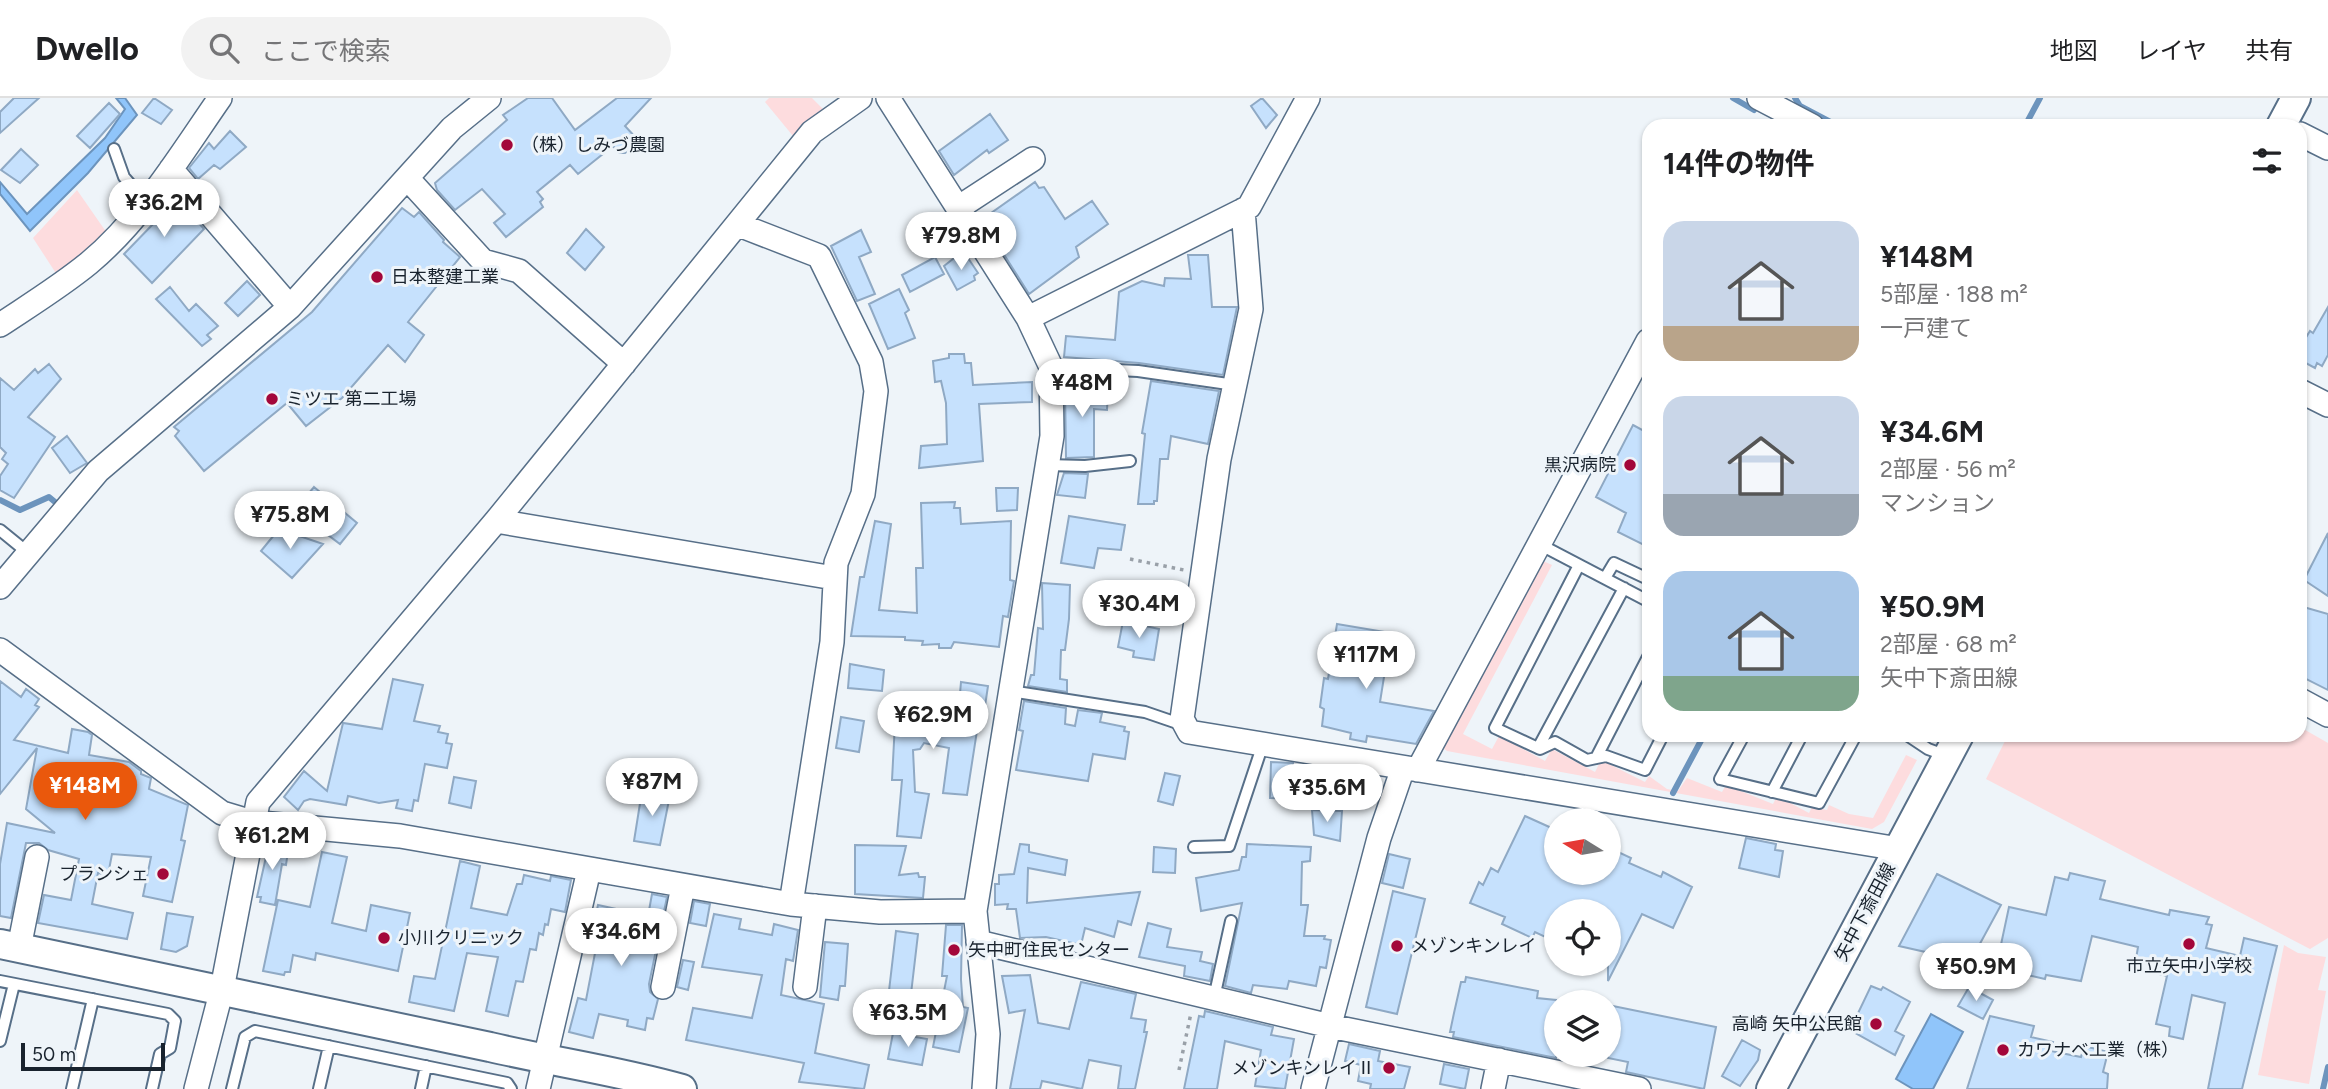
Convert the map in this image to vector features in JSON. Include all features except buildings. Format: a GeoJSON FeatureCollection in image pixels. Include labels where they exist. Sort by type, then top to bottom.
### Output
{"type":"FeatureCollection","features":[{"type":"Feature","properties":{"kind":"street"},"geometry":{"type":"LineString","coordinates":[[0,325],[91,262],[171,169],[220,98]]}},
{"type":"Feature","properties":{"kind":"street"},"geometry":{"type":"LineString","coordinates":[[0,587],[97,471],[290,307],[452,128],[489,98]]}},
{"type":"Feature","properties":{"kind":"street"},"geometry":{"type":"LineString","coordinates":[[196,1089],[222,989],[252,822],[258,802],[496,521],[812,132],[860,98]]}},
{"type":"Feature","properties":{"kind":"street"},"geometry":{"type":"LineString","coordinates":[[888,98],[1028,318],[1051,367],[1052,436],[975,911],[988,1034],[984,1089]]}},
{"type":"Feature","properties":{"kind":"street"},"geometry":{"type":"LineString","coordinates":[[1028,318],[1249,207],[1308,98]]}},
{"type":"Feature","properties":{"kind":"street"},"geometry":{"type":"LineString","coordinates":[[2290,119],[2296,98]]}},
{"type":"Feature","properties":{"kind":"street"},"geometry":{"type":"LineString","coordinates":[[1769,107],[1796,119]]}},
{"type":"Feature","properties":{"kind":"street"},"geometry":{"type":"LineString","coordinates":[[2307,138],[2328,148]]}},
{"type":"Feature","properties":{"kind":"street"},"geometry":{"type":"LineString","coordinates":[[958,208],[1033,159]]}},
{"type":"Feature","properties":{"kind":"street"},"geometry":{"type":"LineString","coordinates":[[171,169],[290,307]]}},
{"type":"Feature","properties":{"kind":"street"},"geometry":{"type":"LineString","coordinates":[[407,178],[483,261],[519,271],[624,365]]}},
{"type":"Feature","properties":{"kind":"street"},"geometry":{"type":"LineString","coordinates":[[1242,210],[1251,309],[1219,459],[1183,725],[1189,732],[1899,849]]}},
{"type":"Feature","properties":{"kind":"street"},"geometry":{"type":"LineString","coordinates":[[738,225],[819,257],[871,362],[876,391],[863,494],[836,563],[832,642],[791,904]]}},
{"type":"Feature","properties":{"kind":"street"},"geometry":{"type":"LineString","coordinates":[[1313,1089],[1379,838],[1410,769],[1642,369]]}},
{"type":"Feature","properties":{"kind":"street"},"geometry":{"type":"LineString","coordinates":[[2307,394],[2328,405]]}},
{"type":"Feature","properties":{"kind":"street"},"geometry":{"type":"LineString","coordinates":[[496,521],[834,578]]}},
{"type":"Feature","properties":{"kind":"street"},"geometry":{"type":"LineString","coordinates":[[0,650],[222,813],[252,822],[400,836],[791,904],[880,912],[975,911]]}},
{"type":"Feature","properties":{"kind":"street"},"geometry":{"type":"LineString","coordinates":[[2307,704],[2328,715]]}},
{"type":"Feature","properties":{"kind":"street","name":"矢中下斎田線"},"geometry":{"type":"LineString","coordinates":[[1771,1089],[1953,746]]}},
{"type":"Feature","properties":{"kind":"street"},"geometry":{"type":"LineString","coordinates":[[37,857],[9,946],[222,989],[545,1060],[631,1082],[682,1089]]}},
{"type":"Feature","properties":{"kind":"street"},"geometry":{"type":"LineString","coordinates":[[538,1089],[589,870]]}},
{"type":"Feature","properties":{"kind":"street"},"geometry":{"type":"LineString","coordinates":[[663,987],[683,886]]}},
{"type":"Feature","properties":{"kind":"street"},"geometry":{"type":"LineString","coordinates":[[805,987],[815,906]]}},
{"type":"Feature","properties":{"kind":"street"},"geometry":{"type":"LineString","coordinates":[[978,943],[1330,1026],[1639,1089]]}},
{"type":"Feature","properties":{"kind":"street"},"geometry":{"type":"LineString","coordinates":[[1493,1089],[1499,1060]]}},
{"type":"Feature","properties":{"kind":"lane"},"geometry":{"type":"LineString","coordinates":[[114,149],[124,177],[145,201]]}},
{"type":"Feature","properties":{"kind":"lane"},"geometry":{"type":"LineString","coordinates":[[1051,367],[1139,371],[1235,385]]}},
{"type":"Feature","properties":{"kind":"lane"},"geometry":{"type":"LineString","coordinates":[[1047,465],[1085,466],[1130,461]]}},
{"type":"Feature","properties":{"kind":"lane"},"geometry":{"type":"LineString","coordinates":[[0,530],[27,552]]}},
{"type":"Feature","properties":{"kind":"lane"},"geometry":{"type":"LineString","coordinates":[[1539,544],[1642,598]]}},
{"type":"Feature","properties":{"kind":"lane"},"geometry":{"type":"LineString","coordinates":[[1605,578],[1614,563],[1642,576]]}},
{"type":"Feature","properties":{"kind":"lane"},"geometry":{"type":"LineString","coordinates":[[1579,565],[1495,727],[1538,748],[1555,742],[1587,760],[1606,756],[1645,770],[1659,742]]}},
{"type":"Feature","properties":{"kind":"lane"},"geometry":{"type":"LineString","coordinates":[[1538,748],[1624,589]]}},
{"type":"Feature","properties":{"kind":"lane"},"geometry":{"type":"LineString","coordinates":[[1595,758],[1642,668]]}},
{"type":"Feature","properties":{"kind":"lane"},"geometry":{"type":"LineString","coordinates":[[1010,691],[1145,712],[1183,725]]}},
{"type":"Feature","properties":{"kind":"lane"},"geometry":{"type":"LineString","coordinates":[[1740,742],[1720,779],[1819,803],[1852,742]]}},
{"type":"Feature","properties":{"kind":"lane"},"geometry":{"type":"LineString","coordinates":[[1772,792],[1798,742]]}},
{"type":"Feature","properties":{"kind":"lane"},"geometry":{"type":"LineString","coordinates":[[1920,742],[1928,749],[1953,746]]}},
{"type":"Feature","properties":{"kind":"lane"},"geometry":{"type":"LineString","coordinates":[[1194,847],[1229,846],[1263,744]]}},
{"type":"Feature","properties":{"kind":"lane"},"geometry":{"type":"LineString","coordinates":[[1205,996],[1231,921]]}},
{"type":"Feature","properties":{"kind":"lane"},"geometry":{"type":"LineString","coordinates":[[0,981],[168,1013],[175,1021],[170,1048],[160,1054],[152,1089]]}},
{"type":"Feature","properties":{"kind":"lane"},"geometry":{"type":"LineString","coordinates":[[0,1041],[14,984]]}},
{"type":"Feature","properties":{"kind":"lane"},"geometry":{"type":"LineString","coordinates":[[72,1089],[93,999]]}},
{"type":"Feature","properties":{"kind":"lane"},"geometry":{"type":"LineString","coordinates":[[232,1089],[244,1037],[255,1031],[507,1083],[511,1089]]}},
{"type":"Feature","properties":{"kind":"lane"},"geometry":{"type":"LineString","coordinates":[[319,1089],[329,1046]]}},
{"type":"Feature","properties":{"kind":"lane"},"geometry":{"type":"LineString","coordinates":[[421,1089],[426,1066]]}},
{"type":"Feature","properties":{"kind":"path"},"geometry":{"type":"LineString","coordinates":[[1130,559],[1203,573]]}},
{"type":"Feature","properties":{"kind":"path"},"geometry":{"type":"LineString","coordinates":[[1179,1070],[1205,996]]}},
{"type":"Feature","properties":{"kind":"shaded area"},"geometry":{"type":"Polygon","coordinates":[[[769,98],[812,98],[823,109],[793,136],[765,102],[769,98]]]}},
{"type":"Feature","properties":{"kind":"shaded area"},"geometry":{"type":"Polygon","coordinates":[[[77,190],[109,236],[61,281],[33,238],[77,190]]]}},
{"type":"Feature","properties":{"kind":"shaded area"},"geometry":{"type":"Polygon","coordinates":[[[1543,561],[1552,565],[1463,734],[1492,749],[1499,736],[1545,761],[1552,749],[1595,772],[1601,760],[1645,782],[1649,776],[1667,789],[1678,791],[1687,778],[1722,792],[1726,785],[1773,804],[1777,796],[1809,813],[1812,807],[1827,810],[1829,805],[1849,814],[1873,818],[1906,755],[1917,760],[1884,822],[1872,829],[1447,751],[1443,748],[1543,561]]]}},
{"type":"Feature","properties":{"kind":"shaded area"},"geometry":{"type":"Polygon","coordinates":[[[2307,731],[2328,743],[2328,938],[2310,949],[1986,779],[2004,742],[2307,742],[2307,731]]]}},
{"type":"Feature","properties":{"kind":"shaded area"},"geometry":{"type":"Polygon","coordinates":[[[2284,945],[2298,953],[2326,957],[2318,990],[2326,991],[2309,1084],[2258,1075],[2284,945]]]}},
{"type":"Feature","properties":{"kind":"water"},"geometry":{"type":"Polygon","coordinates":[[[116,98],[125,98],[137,115],[88,173],[30,231],[0,194],[0,182],[27,214],[105,138],[125,109],[116,98]]]}},
{"type":"Feature","properties":{"kind":"water"},"geometry":{"type":"Polygon","coordinates":[[[1931,1014],[1963,1032],[1933,1089],[1913,1089],[1896,1079],[1931,1014]]]}},
{"type":"Feature","properties":{"kind":"waterway"},"geometry":{"type":"LineString","coordinates":[[1733,98],[1754,110]]}},
{"type":"Feature","properties":{"kind":"waterway"},"geometry":{"type":"LineString","coordinates":[[1795,98],[1800,106],[1825,119]]}},
{"type":"Feature","properties":{"kind":"waterway"},"geometry":{"type":"LineString","coordinates":[[2029,119],[2040,98]]}},
{"type":"Feature","properties":{"kind":"waterway"},"geometry":{"type":"LineString","coordinates":[[0,500],[20,510],[49,497],[55,502]]}},
{"type":"Feature","properties":{"kind":"waterway"},"geometry":{"type":"LineString","coordinates":[[1673,793],[1700,742]]}},
{"type":"Feature","properties":{"kind":"waterway"},"geometry":{"type":"LineString","coordinates":[[2323,1089],[2328,1067]]}},
{"type":"Feature","properties":{"kind":"place","name":"（株）しみづ農園"},"geometry":{"type":"Point","coordinates":[507,145]}},
{"type":"Feature","properties":{"kind":"place","name":"日本整建工業"},"geometry":{"type":"Point","coordinates":[377,277]}},
{"type":"Feature","properties":{"kind":"place","name":"ミツエ 第二工場"},"geometry":{"type":"Point","coordinates":[272,399]}},
{"type":"Feature","properties":{"kind":"place","name":"黒沢病院"},"geometry":{"type":"Point","coordinates":[1630,465]}},
{"type":"Feature","properties":{"kind":"place","name":"プランシェ"},"geometry":{"type":"Point","coordinates":[163,874]}},
{"type":"Feature","properties":{"kind":"place","name":"小川クリニック"},"geometry":{"type":"Point","coordinates":[384,938]}},
{"type":"Feature","properties":{"kind":"place","name":"市立矢中小学校"},"geometry":{"type":"Point","coordinates":[2189,944]}},
{"type":"Feature","properties":{"kind":"place","name":"メゾンキンレイ"},"geometry":{"type":"Point","coordinates":[1397,946]}},
{"type":"Feature","properties":{"kind":"place","name":"矢中町住民センター"},"geometry":{"type":"Point","coordinates":[954,950]}},
{"type":"Feature","properties":{"kind":"place","name":"高崎 矢中公民館"},"geometry":{"type":"Point","coordinates":[1876,1024]}},
{"type":"Feature","properties":{"kind":"place","name":"カワナベ工業（株）"},"geometry":{"type":"Point","coordinates":[2003,1050]}},
{"type":"Feature","properties":{"kind":"place","name":"メゾンキンレイⅡ"},"geometry":{"type":"Point","coordinates":[1389,1068]}}]}
